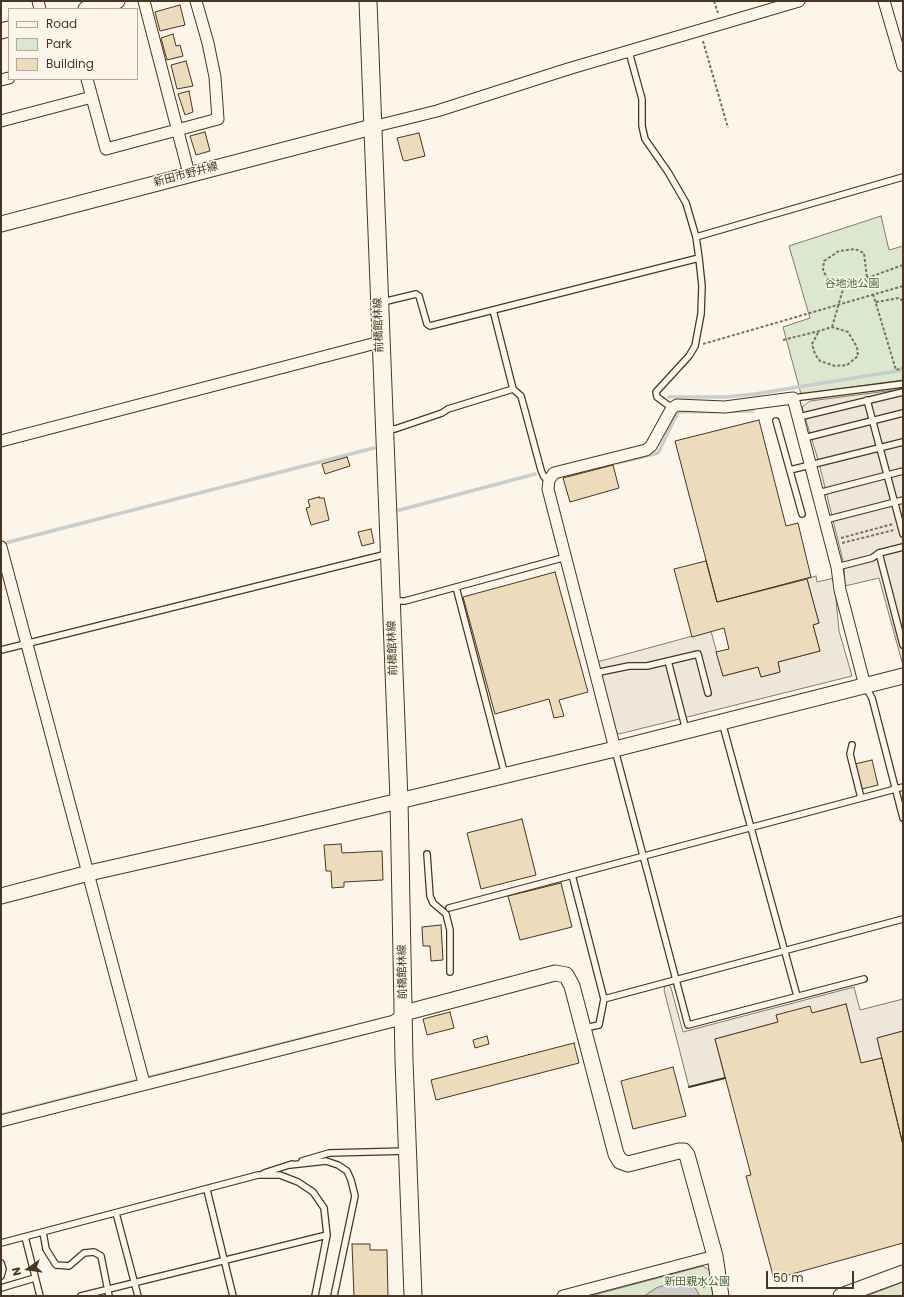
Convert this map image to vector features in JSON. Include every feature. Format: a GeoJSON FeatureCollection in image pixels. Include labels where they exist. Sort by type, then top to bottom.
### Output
{"type":"FeatureCollection","features":[{"type":"Feature","properties":{"kind":"main road","name":"前橋館林線"},"geometry":{"type":"LineString","coordinates":[[368,1],[378,300],[399,800],[413,1296]]}},
{"type":"Feature","properties":{"kind":"street"},"geometry":{"type":"LineString","coordinates":[[90,8],[117,1]]}},
{"type":"Feature","properties":{"kind":"street"},"geometry":{"type":"LineString","coordinates":[[144,1],[190,174]]}},
{"type":"Feature","properties":{"kind":"street"},"geometry":{"type":"LineString","coordinates":[[86,80],[106,149],[218,119],[215,77],[208,43],[196,1]]}},
{"type":"Feature","properties":{"kind":"street"},"geometry":{"type":"LineString","coordinates":[[372,127],[437,111],[799,1]]}},
{"type":"Feature","properties":{"kind":"street"},"geometry":{"type":"LineString","coordinates":[[884,1],[903,66]]}},
{"type":"Feature","properties":{"kind":"street"},"geometry":{"type":"LineString","coordinates":[[1,121],[92,97]]}},
{"type":"Feature","properties":{"kind":"street","name":"新田市野井線"},"geometry":{"type":"LineString","coordinates":[[1,224],[372,127]]}},
{"type":"Feature","properties":{"kind":"street"},"geometry":{"type":"LineString","coordinates":[[1,442],[380,342]]}},
{"type":"Feature","properties":{"kind":"street"},"geometry":{"type":"LineString","coordinates":[[615,749],[548,489],[549,480],[554,473],[646,450],[652,446],[672,408],[682,404],[725,407],[792,398],[799,417],[837,567],[840,590],[865,686]]}},
{"type":"Feature","properties":{"kind":"street"},"geometry":{"type":"LineString","coordinates":[[1,547],[144,1083]]}},
{"type":"Feature","properties":{"kind":"street"},"geometry":{"type":"LineString","coordinates":[[1,896],[89,873],[266,833],[686,732],[903,676]]}},
{"type":"Feature","properties":{"kind":"street"},"geometry":{"type":"LineString","coordinates":[[1,1121],[144,1083],[394,1021],[404,1012],[561,972],[569,978],[616,1154],[620,1161],[628,1164],[679,1151],[684,1151],[689,1160],[715,1256],[714,1294]]}},
{"type":"Feature","properties":{"kind":"street"},"geometry":{"type":"LineString","coordinates":[[563,1296],[715,1256]]}},
{"type":"Feature","properties":{"kind":"street"},"geometry":{"type":"LineString","coordinates":[[841,1296],[903,1273]]}},
{"type":"Feature","properties":{"kind":"lane"},"geometry":{"type":"LineString","coordinates":[[629,52],[642,99],[642,126],[645,138],[668,172],[686,203],[696,237],[700,258],[702,314],[694,346],[689,356],[656,392],[657,397],[672,408]]}},
{"type":"Feature","properties":{"kind":"lane"},"geometry":{"type":"LineString","coordinates":[[696,237],[903,176]]}},
{"type":"Feature","properties":{"kind":"lane"},"geometry":{"type":"LineString","coordinates":[[378,300],[387,301],[416,294],[419,296],[427,324],[430,326],[700,258]]}},
{"type":"Feature","properties":{"kind":"lane"},"geometry":{"type":"LineString","coordinates":[[493,310],[514,389],[521,396],[541,470],[544,477],[549,480]]}},
{"type":"Feature","properties":{"kind":"lane"},"geometry":{"type":"LineString","coordinates":[[792,398],[903,384]]}},
{"type":"Feature","properties":{"kind":"lane"},"geometry":{"type":"LineString","coordinates":[[384,428],[395,429],[442,413],[448,409],[514,389]]}},
{"type":"Feature","properties":{"kind":"lane"},"geometry":{"type":"LineString","coordinates":[[799,417],[903,392]]}},
{"type":"Feature","properties":{"kind":"lane"},"geometry":{"type":"LineString","coordinates":[[867,400],[901,528]]}},
{"type":"Feature","properties":{"kind":"lane"},"geometry":{"type":"LineString","coordinates":[[804,438],[903,413]]}},
{"type":"Feature","properties":{"kind":"lane"},"geometry":{"type":"LineString","coordinates":[[776,421],[802,514]]}},
{"type":"Feature","properties":{"kind":"lane"},"geometry":{"type":"LineString","coordinates":[[790,470],[903,442]]}},
{"type":"Feature","properties":{"kind":"lane"},"geometry":{"type":"LineString","coordinates":[[818,493],[903,471]]}},
{"type":"Feature","properties":{"kind":"lane"},"geometry":{"type":"LineString","coordinates":[[825,520],[903,500]]}},
{"type":"Feature","properties":{"kind":"lane"},"geometry":{"type":"LineString","coordinates":[[837,567],[872,558],[879,553],[903,547]]}},
{"type":"Feature","properties":{"kind":"lane"},"geometry":{"type":"LineString","coordinates":[[1,650],[389,553]]}},
{"type":"Feature","properties":{"kind":"lane"},"geometry":{"type":"LineString","coordinates":[[879,553],[903,645]]}},
{"type":"Feature","properties":{"kind":"lane"},"geometry":{"type":"LineString","coordinates":[[391,601],[405,601],[566,557]]}},
{"type":"Feature","properties":{"kind":"lane"},"geometry":{"type":"LineString","coordinates":[[456,587],[505,775]]}},
{"type":"Feature","properties":{"kind":"lane"},"geometry":{"type":"LineString","coordinates":[[595,673],[629,666],[647,666],[698,654],[708,693]]}},
{"type":"Feature","properties":{"kind":"lane"},"geometry":{"type":"LineString","coordinates":[[668,661],[686,732]]}},
{"type":"Feature","properties":{"kind":"lane"},"geometry":{"type":"LineString","coordinates":[[865,686],[872,698],[903,818]]}},
{"type":"Feature","properties":{"kind":"lane"},"geometry":{"type":"LineString","coordinates":[[722,722],[796,996]]}},
{"type":"Feature","properties":{"kind":"lane"},"geometry":{"type":"LineString","coordinates":[[852,744],[850,754],[861,798]]}},
{"type":"Feature","properties":{"kind":"lane"},"geometry":{"type":"LineString","coordinates":[[615,749],[688,1025],[864,979]]}},
{"type":"Feature","properties":{"kind":"lane"},"geometry":{"type":"LineString","coordinates":[[449,908],[903,787]]}},
{"type":"Feature","properties":{"kind":"lane"},"geometry":{"type":"LineString","coordinates":[[427,854],[430,896],[433,902],[446,914],[449,926],[450,972]]}},
{"type":"Feature","properties":{"kind":"lane"},"geometry":{"type":"LineString","coordinates":[[572,875],[604,998],[599,1024],[582,1029]]}},
{"type":"Feature","properties":{"kind":"lane"},"geometry":{"type":"LineString","coordinates":[[604,998],[903,919]]}},
{"type":"Feature","properties":{"kind":"lane"},"geometry":{"type":"LineString","coordinates":[[1,1243],[206,1190],[329,1153],[408,1151]]}},
{"type":"Feature","properties":{"kind":"lane"},"geometry":{"type":"LineString","coordinates":[[290,1165],[326,1161],[338,1165],[347,1171],[351,1180],[355,1196],[334,1296]]}},
{"type":"Feature","properties":{"kind":"lane"},"geometry":{"type":"LineString","coordinates":[[258,1175],[280,1175],[298,1182],[313,1192],[324,1208],[327,1234],[315,1296]]}},
{"type":"Feature","properties":{"kind":"lane"},"geometry":{"type":"LineString","coordinates":[[206,1190],[233,1296]]}},
{"type":"Feature","properties":{"kind":"lane"},"geometry":{"type":"LineString","coordinates":[[116,1213],[138,1296]]}},
{"type":"Feature","properties":{"kind":"lane"},"geometry":{"type":"LineString","coordinates":[[43,1232],[46,1249],[56,1265],[69,1266],[84,1253],[94,1252],[101,1256],[110,1296]]}},
{"type":"Feature","properties":{"kind":"lane"},"geometry":{"type":"LineString","coordinates":[[84,1296],[327,1234]]}},
{"type":"Feature","properties":{"kind":"lane"},"geometry":{"type":"LineString","coordinates":[[25,1237],[40,1296]]}},
{"type":"Feature","properties":{"kind":"lane"},"geometry":{"type":"LineString","coordinates":[[1,1263],[3,1269],[1,1276]]}},
{"type":"Feature","properties":{"kind":"lane"},"geometry":{"type":"LineString","coordinates":[[1,1288],[35,1278]]}},
{"type":"Feature","properties":{"kind":"path"},"geometry":{"type":"LineString","coordinates":[[700,30],[728,128]]}},
{"type":"Feature","properties":{"kind":"path"},"geometry":{"type":"LineString","coordinates":[[867,278],[864,253],[855,249],[839,251],[824,261],[823,271],[829,280],[849,285],[903,265]]}},
{"type":"Feature","properties":{"kind":"path"},"geometry":{"type":"LineString","coordinates":[[832,327],[840,304],[844,286],[842,284]]}},
{"type":"Feature","properties":{"kind":"path"},"geometry":{"type":"LineString","coordinates":[[694,346],[903,286]]}},
{"type":"Feature","properties":{"kind":"path"},"geometry":{"type":"LineString","coordinates":[[873,294],[896,370],[903,368]]}},
{"type":"Feature","properties":{"kind":"path"},"geometry":{"type":"LineString","coordinates":[[876,302],[899,298],[903,301]]}},
{"type":"Feature","properties":{"kind":"path"},"geometry":{"type":"LineString","coordinates":[[783,340],[832,327],[848,332],[857,347],[858,356],[847,365],[835,366],[820,361],[815,354],[812,344],[819,331]]}},
{"type":"Feature","properties":{"kind":"path"},"geometry":{"type":"LineString","coordinates":[[831,544],[901,528]]}},
{"type":"Feature","properties":{"kind":"path"},"geometry":{"type":"LineString","coordinates":[[831,544],[901,528]]}},
{"type":"Feature","properties":{"kind":"path"},"geometry":{"type":"LineString","coordinates":[[679,1276],[696,1280],[714,1294]]}},
{"type":"Feature","properties":{"kind":"green space","name":"谷地池公園"},"geometry":{"type":"Polygon","coordinates":[[[881,216],[889,250],[903,246],[903,380],[801,394],[783,327],[810,318],[789,246],[881,216]]]}},
{"type":"Feature","properties":{"kind":"green space","name":"新田親水公園"},"geometry":{"type":"Polygon","coordinates":[[[703,1266],[710,1271],[713,1296],[590,1296],[703,1266]]]}},
{"type":"Feature","properties":{"kind":"green space"},"geometry":{"type":"Polygon","coordinates":[[[903,1282],[903,1296],[866,1296],[885,1289],[903,1282]]]}},
{"type":"Feature","properties":{"kind":"shaded area"},"geometry":{"type":"Polygon","coordinates":[[[903,389],[902,662],[879,578],[845,586],[844,565],[819,463],[802,407],[810,401],[903,389]]]}},
{"type":"Feature","properties":{"kind":"shaded area"},"geometry":{"type":"Polygon","coordinates":[[[816,576],[817,582],[834,578],[839,631],[852,676],[619,734],[616,732],[597,662],[711,631],[723,676],[758,667],[761,677],[780,672],[778,662],[820,651],[813,625],[819,623],[807,579],[816,576]]]}},
{"type":"Feature","properties":{"kind":"shaded area"},"geometry":{"type":"Polygon","coordinates":[[[669,985],[683,1032],[854,987],[860,1010],[903,999],[903,1031],[877,1038],[882,1058],[861,1063],[846,1004],[812,1013],[776,1015],[778,1022],[715,1039],[725,1078],[689,1087],[664,990],[665,986],[669,985]]]}},
{"type":"Feature","properties":{"kind":"shaded area"},"geometry":{"type":"Polygon","coordinates":[[[679,1282],[694,1286],[700,1296],[644,1296],[658,1287],[679,1282]]]}},
{"type":"Feature","properties":{"kind":"building"},"geometry":{"type":"Polygon","coordinates":[[[180,5],[185,25],[160,31],[155,12],[180,5]]]}},
{"type":"Feature","properties":{"kind":"building"},"geometry":{"type":"Polygon","coordinates":[[[173,34],[176,46],[180,45],[183,56],[167,60],[161,38],[173,34]]]}},
{"type":"Feature","properties":{"kind":"building"},"geometry":{"type":"Polygon","coordinates":[[[186,61],[193,86],[177,89],[171,65],[186,61]]]}},
{"type":"Feature","properties":{"kind":"building"},"geometry":{"type":"Polygon","coordinates":[[[189,91],[193,112],[185,115],[178,94],[189,91]]]}},
{"type":"Feature","properties":{"kind":"building"},"geometry":{"type":"Polygon","coordinates":[[[205,132],[210,151],[196,155],[190,136],[205,132]]]}},
{"type":"Feature","properties":{"kind":"building"},"geometry":{"type":"Polygon","coordinates":[[[419,133],[425,156],[405,161],[403,160],[397,138],[419,133]]]}},
{"type":"Feature","properties":{"kind":"building"},"geometry":{"type":"Polygon","coordinates":[[[759,420],[786,526],[798,523],[811,577],[717,602],[675,441],[759,420]]]}},
{"type":"Feature","properties":{"kind":"building"},"geometry":{"type":"Polygon","coordinates":[[[347,457],[350,466],[325,474],[322,464],[347,457]]]}},
{"type":"Feature","properties":{"kind":"building"},"geometry":{"type":"Polygon","coordinates":[[[613,465],[619,488],[570,502],[563,478],[613,465]]]}},
{"type":"Feature","properties":{"kind":"building"},"geometry":{"type":"Polygon","coordinates":[[[319,497],[324,498],[329,520],[311,525],[306,508],[310,507],[308,500],[319,497]]]}},
{"type":"Feature","properties":{"kind":"building"},"geometry":{"type":"Polygon","coordinates":[[[371,529],[374,543],[362,546],[358,532],[371,529]]]}},
{"type":"Feature","properties":{"kind":"building"},"geometry":{"type":"Polygon","coordinates":[[[706,561],[717,602],[807,579],[819,623],[813,625],[820,651],[778,662],[780,672],[761,677],[758,667],[723,676],[716,652],[729,649],[724,628],[692,637],[674,569],[706,561]]]}},
{"type":"Feature","properties":{"kind":"building"},"geometry":{"type":"Polygon","coordinates":[[[555,572],[588,692],[559,700],[564,716],[554,718],[549,699],[495,714],[463,597],[555,572]]]}},
{"type":"Feature","properties":{"kind":"building"},"geometry":{"type":"Polygon","coordinates":[[[872,760],[878,785],[862,789],[855,764],[872,760]]]}},
{"type":"Feature","properties":{"kind":"building"},"geometry":{"type":"Polygon","coordinates":[[[522,819],[536,875],[481,889],[467,833],[522,819]]]}},
{"type":"Feature","properties":{"kind":"building"},"geometry":{"type":"Polygon","coordinates":[[[341,844],[342,853],[382,851],[383,880],[344,882],[344,887],[332,888],[331,871],[326,871],[324,845],[341,844]]]}},
{"type":"Feature","properties":{"kind":"building"},"geometry":{"type":"Polygon","coordinates":[[[561,883],[572,927],[520,940],[508,896],[561,883]]]}},
{"type":"Feature","properties":{"kind":"building"},"geometry":{"type":"Polygon","coordinates":[[[441,925],[443,960],[431,961],[430,946],[423,946],[422,927],[441,925]]]}},
{"type":"Feature","properties":{"kind":"building"},"geometry":{"type":"Polygon","coordinates":[[[846,1004],[861,1063],[882,1058],[903,1145],[903,1243],[774,1279],[746,1176],[751,1175],[715,1039],[778,1022],[776,1015],[810,1006],[812,1013],[846,1004]]]}},
{"type":"Feature","properties":{"kind":"building"},"geometry":{"type":"Polygon","coordinates":[[[450,1012],[454,1028],[427,1035],[423,1019],[450,1012]]]}},
{"type":"Feature","properties":{"kind":"building"},"geometry":{"type":"Polygon","coordinates":[[[903,1031],[903,1145],[877,1038],[903,1031]]]}},
{"type":"Feature","properties":{"kind":"building"},"geometry":{"type":"Polygon","coordinates":[[[487,1036],[489,1044],[475,1048],[473,1040],[487,1036]]]}},
{"type":"Feature","properties":{"kind":"building"},"geometry":{"type":"Polygon","coordinates":[[[574,1043],[579,1063],[436,1100],[431,1080],[574,1043]]]}},
{"type":"Feature","properties":{"kind":"building"},"geometry":{"type":"Polygon","coordinates":[[[673,1067],[686,1116],[633,1129],[621,1081],[673,1067]]]}},
{"type":"Feature","properties":{"kind":"building"},"geometry":{"type":"Polygon","coordinates":[[[352,1244],[370,1244],[370,1250],[387,1250],[388,1296],[354,1296],[352,1244]]]}},
{"type":"Feature","properties":{"kind":"waterway"},"geometry":{"type":"LineString","coordinates":[[669,397],[726,397],[755,394],[903,370]]}},
{"type":"Feature","properties":{"kind":"waterway"},"geometry":{"type":"LineString","coordinates":[[618,463],[658,453],[678,412],[753,411]]}},
{"type":"Feature","properties":{"kind":"waterway"},"geometry":{"type":"LineString","coordinates":[[1,544],[374,448]]}},
{"type":"Feature","properties":{"kind":"waterway"},"geometry":{"type":"LineString","coordinates":[[396,511],[535,474]]}},
{"type":"Feature","properties":{"kind":"waterway"},"geometry":{"type":"LineString","coordinates":[[1,1115],[324,1033]]}},
{"type":"Feature","properties":{"kind":"wall"},"geometry":{"type":"LineString","coordinates":[[689,1087],[725,1078]]}}]}
